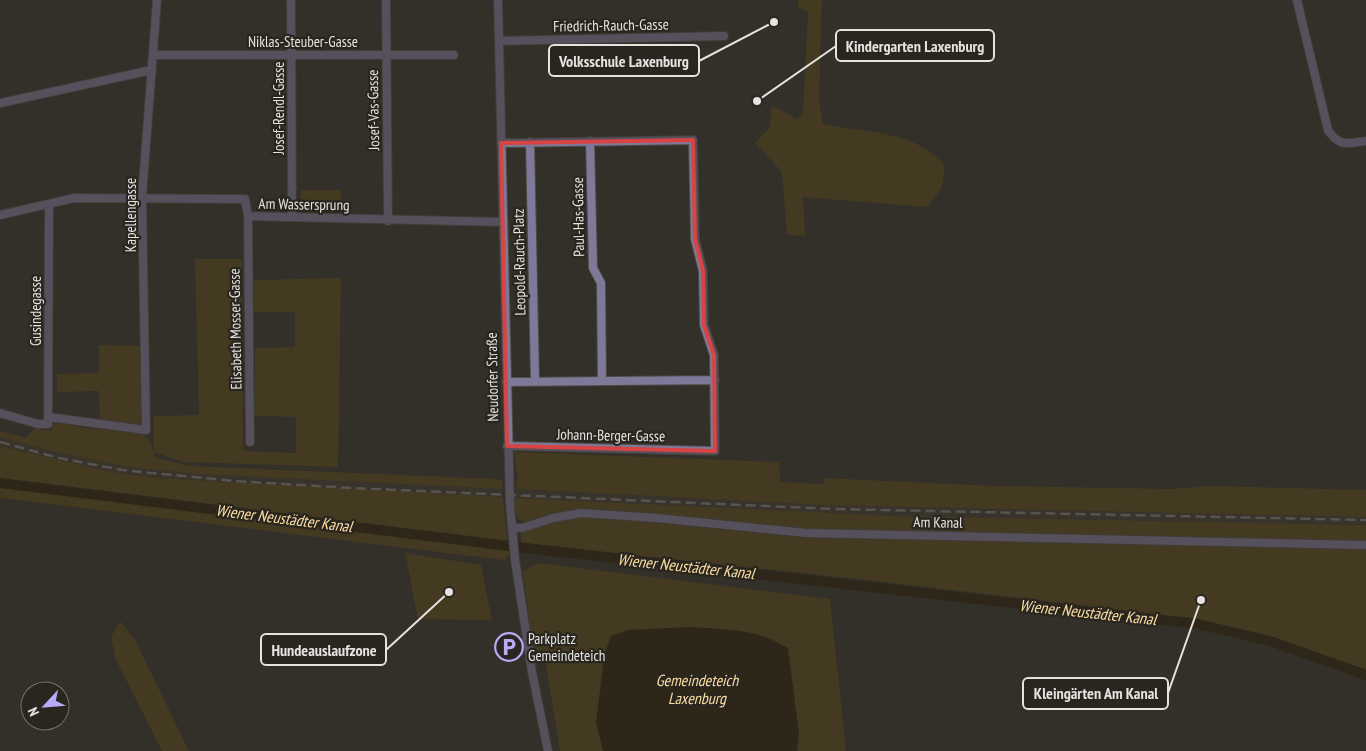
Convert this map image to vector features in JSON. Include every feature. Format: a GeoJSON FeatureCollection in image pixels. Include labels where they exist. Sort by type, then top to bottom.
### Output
{"type":"FeatureCollection","features":[{"type":"Feature","properties":{"kind":"street","name":"Kapellengasse"},"geometry":{"type":"LineString","coordinates":[[48,417],[146,430],[142,197],[157,0]]}},
{"type":"Feature","properties":{"kind":"street","name":"Josef-Rendl-Gasse"},"geometry":{"type":"LineString","coordinates":[[291,0],[292,216]]}},
{"type":"Feature","properties":{"kind":"street","name":"Josef-Vas-Gasse"},"geometry":{"type":"LineString","coordinates":[[386,0],[388,220]]}},
{"type":"Feature","properties":{"kind":"street","name":"Neudorfer Straße"},"geometry":{"type":"LineString","coordinates":[[498,0],[507,446],[514,554],[532,672],[548,751]]}},
{"type":"Feature","properties":{"kind":"street"},"geometry":{"type":"LineString","coordinates":[[1297,0],[1328,130],[1335,141],[1343,144],[1366,141]]}},
{"type":"Feature","properties":{"kind":"street","name":"Friedrich-Rauch-Gasse"},"geometry":{"type":"LineString","coordinates":[[499,41],[724,36]]}},
{"type":"Feature","properties":{"kind":"street","name":"Niklas-Steuber-Gasse"},"geometry":{"type":"LineString","coordinates":[[153,55],[454,55]]}},
{"type":"Feature","properties":{"kind":"street"},"geometry":{"type":"LineString","coordinates":[[0,103],[152,70]]}},
{"type":"Feature","properties":{"kind":"street"},"geometry":{"type":"LineString","coordinates":[[501,143],[692,140],[695,240],[703,271],[704,325],[714,355],[715,380],[506,382]]}},
{"type":"Feature","properties":{"kind":"street","name":"Paul-Has-Gasse"},"geometry":{"type":"LineString","coordinates":[[590,141],[593,268],[601,283],[602,381]]}},
{"type":"Feature","properties":{"kind":"street","name":"Leopold-Rauch-Platz"},"geometry":{"type":"LineString","coordinates":[[530,142],[535,381]]}},
{"type":"Feature","properties":{"kind":"street","name":"Am Wassersprung"},"geometry":{"type":"LineString","coordinates":[[0,215],[49,206],[74,198],[142,197],[245,200],[248,216],[503,222]]}},
{"type":"Feature","properties":{"kind":"street","name":"Gusindegasse"},"geometry":{"type":"LineString","coordinates":[[48,417],[49,206]]}},
{"type":"Feature","properties":{"kind":"street","name":"Elisabeth Mosser-Gasse"},"geometry":{"type":"LineString","coordinates":[[248,216],[250,442]]}},
{"type":"Feature","properties":{"kind":"street","name":"Johann-Berger-Gasse"},"geometry":{"type":"LineString","coordinates":[[507,446],[715,451],[715,380]]}},
{"type":"Feature","properties":{"kind":"street"},"geometry":{"type":"LineString","coordinates":[[0,413],[38,424],[48,424],[48,417]]}},
{"type":"Feature","properties":{"kind":"street","name":"Am Kanal"},"geometry":{"type":"LineString","coordinates":[[513,528],[522,528],[564,515],[581,513],[806,533],[1366,546]]}},
{"type":"Feature","properties":{"kind":"highlighted area"},"geometry":{"type":"Polygon","coordinates":[[[693,140],[695,239],[703,271],[704,325],[714,355],[715,451],[507,446],[501,143],[693,140]]]}},
{"type":"Feature","properties":{"kind":"shaded area"},"geometry":{"type":"Polygon","coordinates":[[[798,0],[822,0],[819,99],[823,124],[905,139],[933,154],[945,166],[942,188],[927,207],[803,197],[805,236],[787,235],[782,172],[755,143],[770,127],[771,108],[776,107],[796,119],[803,113],[808,12],[798,8],[798,0]]]}},
{"type":"Feature","properties":{"kind":"shaded area"},"geometry":{"type":"Polygon","coordinates":[[[301,190],[341,190],[341,208],[304,209],[300,202],[301,190]]]}},
{"type":"Feature","properties":{"kind":"shaded area"},"geometry":{"type":"Polygon","coordinates":[[[195,259],[242,259],[243,451],[296,453],[296,417],[255,416],[255,348],[295,347],[295,312],[254,312],[253,280],[341,278],[338,467],[184,462],[154,452],[154,416],[199,415],[195,259]]]}},
{"type":"Feature","properties":{"kind":"shaded area"},"geometry":{"type":"Polygon","coordinates":[[[99,345],[139,346],[142,420],[137,427],[100,421],[99,391],[57,392],[57,374],[99,373],[99,345]]]}},
{"type":"Feature","properties":{"kind":"shaded area"},"geometry":{"type":"Polygon","coordinates":[[[58,422],[85,428],[143,434],[150,441],[156,458],[190,466],[497,479],[502,480],[503,489],[200,474],[127,467],[47,450],[0,437],[0,431],[26,438],[34,428],[51,431],[52,424],[58,422]]]}},
{"type":"Feature","properties":{"kind":"shaded area"},"geometry":{"type":"Polygon","coordinates":[[[0,437],[47,450],[127,467],[200,474],[503,489],[503,497],[156,478],[105,471],[38,457],[0,446],[0,437]]]}},
{"type":"Feature","properties":{"kind":"shaded area"},"geometry":{"type":"Polygon","coordinates":[[[0,446],[105,471],[156,478],[503,497],[509,555],[504,560],[0,498],[0,446]]]}},
{"type":"Feature","properties":{"kind":"shaded area"},"geometry":{"type":"Polygon","coordinates":[[[514,452],[779,462],[780,482],[824,484],[823,478],[995,486],[1171,489],[1210,486],[1366,490],[1366,517],[826,505],[516,489],[517,475],[514,452]]]}},
{"type":"Feature","properties":{"kind":"shaded area"},"geometry":{"type":"Polygon","coordinates":[[[516,489],[826,505],[1366,517],[1366,525],[894,516],[768,511],[515,498],[516,489]]]}},
{"type":"Feature","properties":{"kind":"shaded area"},"geometry":{"type":"Polygon","coordinates":[[[515,498],[894,516],[1366,525],[1366,670],[1270,637],[1197,619],[876,581],[522,543],[520,532],[528,523],[519,520],[515,511],[515,498]]]}},
{"type":"Feature","properties":{"kind":"shaded area"},"geometry":{"type":"Polygon","coordinates":[[[405,553],[481,565],[492,620],[418,619],[405,553]]]}},
{"type":"Feature","properties":{"kind":"shaded area"},"geometry":{"type":"Polygon","coordinates":[[[537,563],[830,599],[846,751],[560,751],[545,660],[535,661],[534,657],[523,572],[537,563]]]}},
{"type":"Feature","properties":{"kind":"shaded area"},"geometry":{"type":"Polygon","coordinates":[[[120,621],[135,640],[189,751],[162,751],[116,660],[111,637],[120,621]]]}},
{"type":"Feature","properties":{"kind":"water","name":"Gemeindeteich Laxenburg"},"geometry":{"type":"Polygon","coordinates":[[[691,627],[753,633],[776,641],[788,648],[799,734],[797,751],[603,751],[596,723],[604,656],[611,636],[628,630],[691,627]]]}},
{"type":"Feature","properties":{"kind":"waterway","name":"Wiener Neustädter Kanal"},"geometry":{"type":"LineString","coordinates":[[0,483],[525,548],[1198,624],[1270,641],[1366,675]]}},
{"type":"Feature","properties":{"kind":"railway"},"geometry":{"type":"LineString","coordinates":[[0,442],[59,458],[122,470],[234,481],[351,488],[834,509],[1366,520]]}},
{"type":"Feature","properties":{"kind":"place","name":"Volksschule Laxenburg"},"geometry":{"type":"Point","coordinates":[774,22]}},
{"type":"Feature","properties":{"kind":"place","name":"Kindergarten Laxenburg"},"geometry":{"type":"Point","coordinates":[757,101]}},
{"type":"Feature","properties":{"kind":"place","name":"Hundeauslaufzone"},"geometry":{"type":"Point","coordinates":[449,592]}},
{"type":"Feature","properties":{"kind":"place","name":"Kleingärten Am Kanal"},"geometry":{"type":"Point","coordinates":[1201,600]}},
{"type":"Feature","properties":{"kind":"place","name":"Parkplatz Gemeindeteich"},"geometry":{"type":"Point","coordinates":[509,647]}}]}
